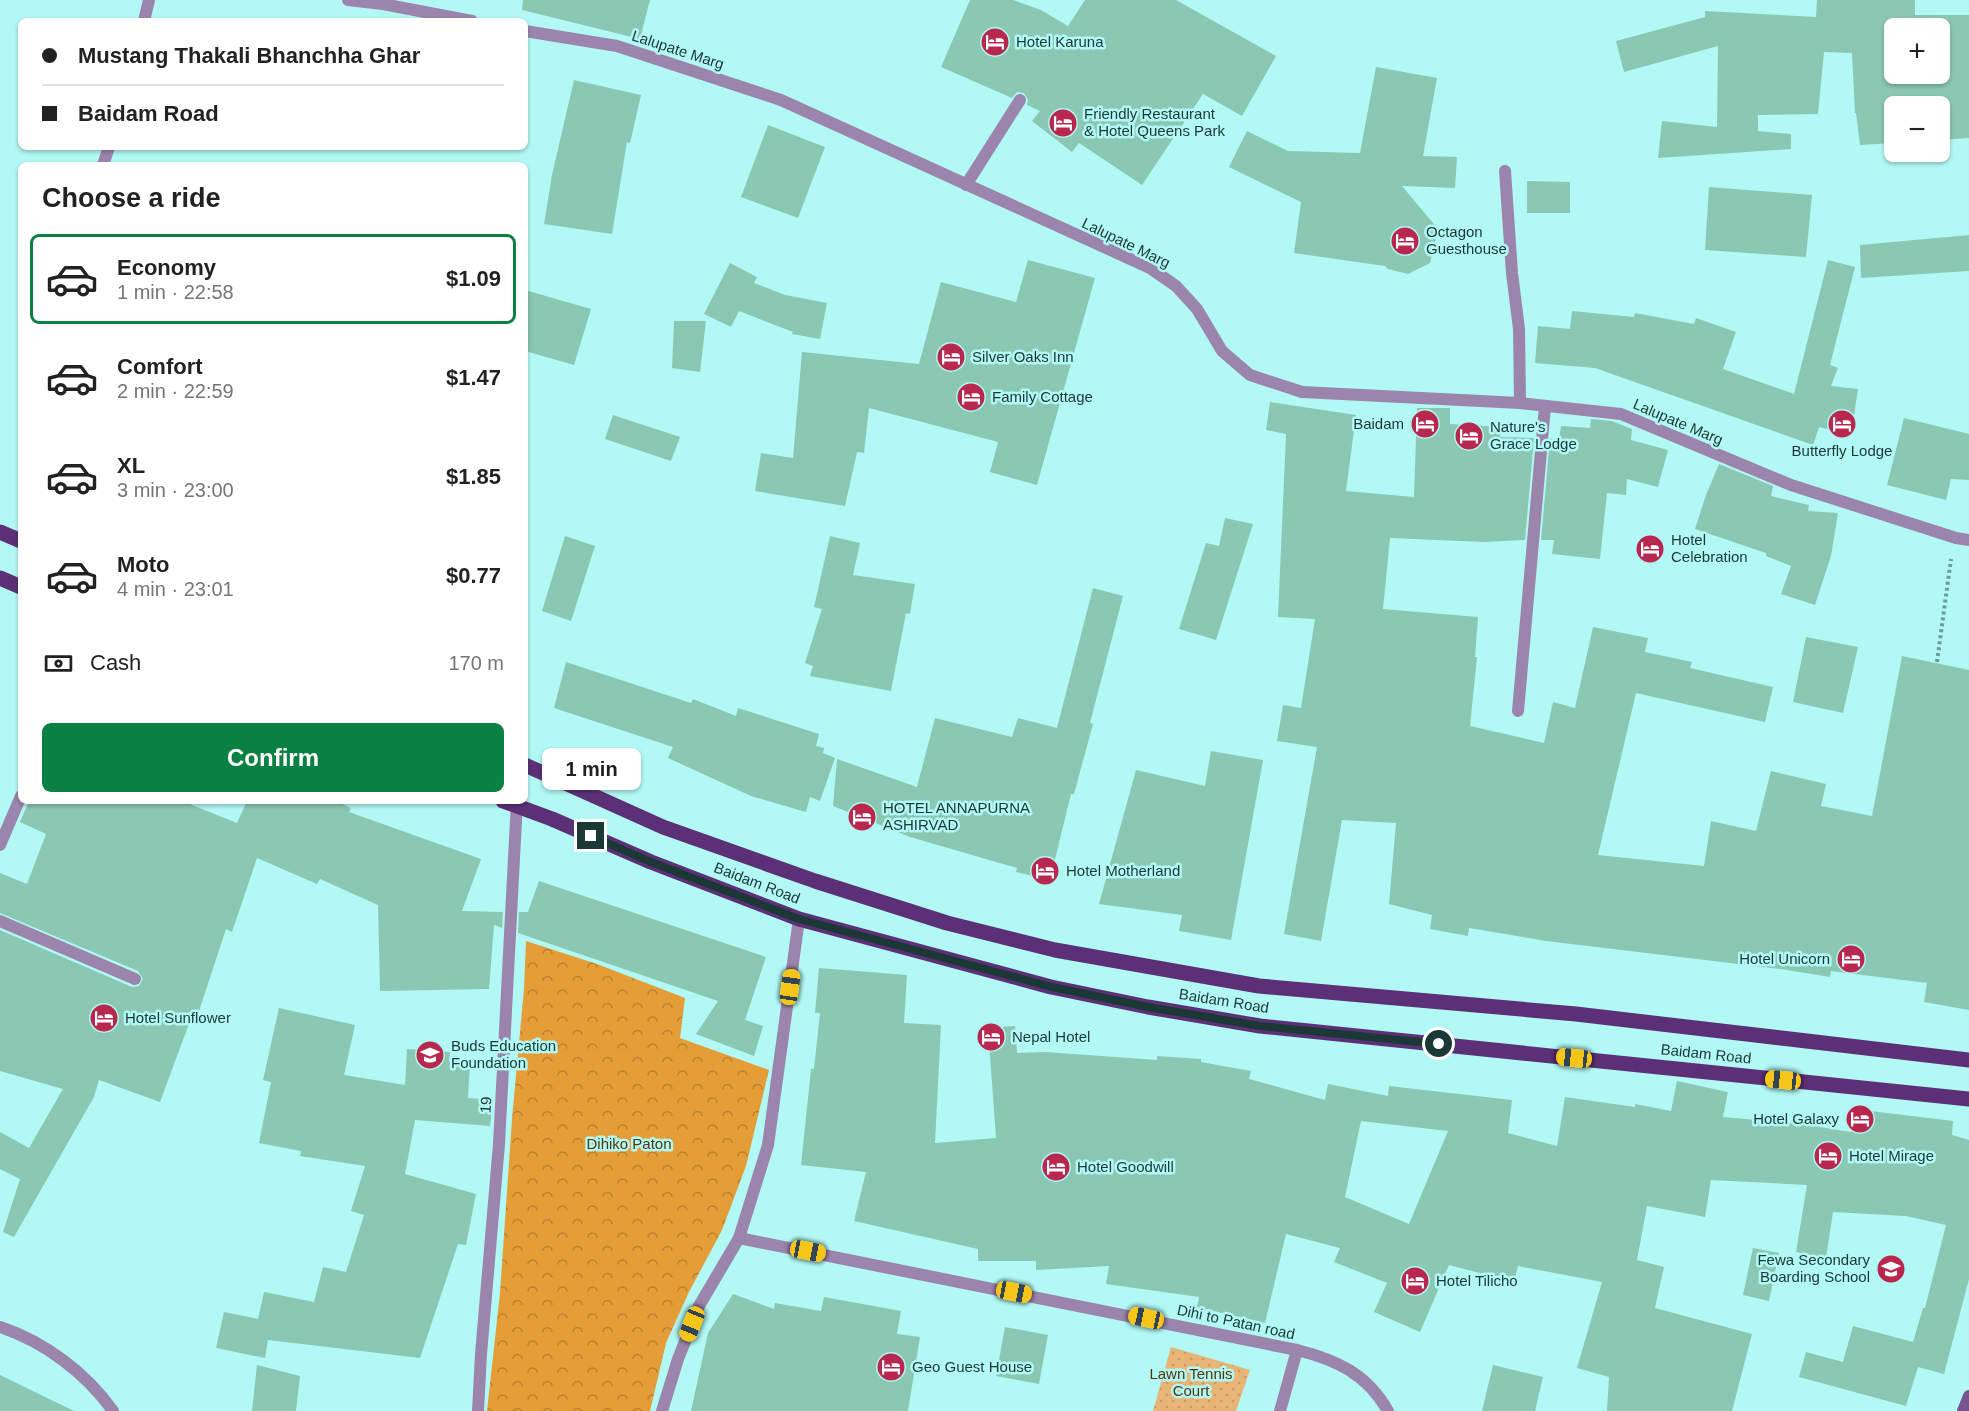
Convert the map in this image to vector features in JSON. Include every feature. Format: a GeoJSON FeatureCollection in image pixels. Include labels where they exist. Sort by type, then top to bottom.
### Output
{"type":"FeatureCollection","features":[{"type":"Feature","properties":{"kind":"main road"},"geometry":{"type":"LineString","coordinates":[[0,532],[18,540]]}},
{"type":"Feature","properties":{"kind":"main road"},"geometry":{"type":"LineString","coordinates":[[0,578],[18,586]]}},
{"type":"Feature","properties":{"kind":"main road","name":"Baidam Road"},"geometry":{"type":"LineString","coordinates":[[528,766],[663,827],[815,881],[947,923],[1055,950],[1259,986],[1576,1014],[1969,1060]]}},
{"type":"Feature","properties":{"kind":"main road","name":"Baidam Road"},"geometry":{"type":"LineString","coordinates":[[514,804],[651,862],[799,919],[1052,987],[1148,1007],[1260,1026],[1969,1099]]}},
{"type":"Feature","properties":{"kind":"main road"},"geometry":{"type":"LineString","coordinates":[[1963,1411],[1969,1396]]}},
{"type":"Feature","properties":{"kind":"street"},"geometry":{"type":"LineString","coordinates":[[145,18],[149,0]]}},
{"type":"Feature","properties":{"kind":"street"},"geometry":{"type":"LineString","coordinates":[[348,0],[456,18]]}},
{"type":"Feature","properties":{"kind":"street","name":"Lalupate Marg"},"geometry":{"type":"LineString","coordinates":[[528,31],[617,46],[782,100],[1150,268],[1176,286],[1197,309],[1222,351],[1250,375],[1302,392],[1520,404],[1621,414],[1791,485],[1956,538],[1969,540]]}},
{"type":"Feature","properties":{"kind":"street"},"geometry":{"type":"LineString","coordinates":[[966,185],[1020,100]]}},
{"type":"Feature","properties":{"kind":"street"},"geometry":{"type":"LineString","coordinates":[[1505,171],[1512,273],[1519,329],[1520,404]]}},
{"type":"Feature","properties":{"kind":"street"},"geometry":{"type":"LineString","coordinates":[[1518,711],[1545,406]]}},
{"type":"Feature","properties":{"kind":"street"},"geometry":{"type":"LineString","coordinates":[[0,845],[18,803]]}},
{"type":"Feature","properties":{"kind":"street","name":"19"},"geometry":{"type":"LineString","coordinates":[[478,1411],[499,1144],[512,804]]}},
{"type":"Feature","properties":{"kind":"street"},"geometry":{"type":"LineString","coordinates":[[662,1411],[678,1359],[699,1306],[739,1238],[768,1145],[799,919]]}},
{"type":"Feature","properties":{"kind":"street"},"geometry":{"type":"LineString","coordinates":[[0,921],[135,979]]}},
{"type":"Feature","properties":{"kind":"street","name":"Dihi to Patan road"},"geometry":{"type":"LineString","coordinates":[[739,1238],[1321,1356],[1343,1365],[1364,1380],[1378,1394],[1388,1411]]}},
{"type":"Feature","properties":{"kind":"street"},"geometry":{"type":"LineString","coordinates":[[0,1327],[11,1330],[62,1358],[83,1376],[113,1411]]}},
{"type":"Feature","properties":{"kind":"street"},"geometry":{"type":"LineString","coordinates":[[1280,1411],[1297,1350]]}},
{"type":"Feature","properties":{"kind":"path"},"geometry":{"type":"LineString","coordinates":[[1937,662],[1956,538]]}},
{"type":"Feature","properties":{"kind":"green space","name":"Dihiko Paton"},"geometry":{"type":"Polygon","coordinates":[[[526,941],[597,964],[685,998],[680,1038],[769,1070],[746,1166],[722,1230],[689,1292],[666,1343],[650,1411],[487,1411],[500,1293],[526,941]]]}},
{"type":"Feature","properties":{"kind":"green space","name":"Lawn Tennis Court"},"geometry":{"type":"Polygon","coordinates":[[[1171,1347],[1250,1370],[1236,1411],[1153,1411],[1171,1347]]]}},
{"type":"Feature","properties":{"kind":"building"},"geometry":{"type":"Polygon","coordinates":[[[523,0],[650,0],[640,39],[522,10],[523,0]]]}},
{"type":"Feature","properties":{"kind":"building"},"geometry":{"type":"Polygon","coordinates":[[[970,0],[1013,0],[1041,10],[1068,26],[1085,0],[1176,0],[1276,56],[1242,116],[1203,94],[1142,185],[1079,143],[1072,152],[1032,121],[1040,111],[1027,105],[1028,100],[1024,93],[1017,92],[1012,98],[941,67],[970,0]]]}},
{"type":"Feature","properties":{"kind":"building"},"geometry":{"type":"Polygon","coordinates":[[[1817,0],[1915,0],[1915,15],[1969,15],[1969,138],[1950,139],[1950,96],[1884,96],[1884,144],[1860,145],[1855,113],[1852,53],[1824,52],[1818,114],[1758,115],[1758,131],[1791,134],[1791,149],[1658,158],[1662,121],[1717,127],[1718,46],[1624,72],[1616,41],[1705,17],[1705,11],[1816,17],[1817,0]]]}},
{"type":"Feature","properties":{"kind":"building"},"geometry":{"type":"Polygon","coordinates":[[[1376,67],[1437,78],[1423,156],[1457,157],[1455,188],[1402,186],[1438,229],[1430,263],[1408,274],[1388,269],[1385,266],[1294,253],[1301,202],[1229,167],[1247,131],[1288,151],[1360,153],[1376,67]]]}},
{"type":"Feature","properties":{"kind":"building"},"geometry":{"type":"Polygon","coordinates":[[[574,80],[641,95],[630,143],[627,142],[612,234],[544,224],[552,175],[574,80]]]}},
{"type":"Feature","properties":{"kind":"building"},"geometry":{"type":"Polygon","coordinates":[[[768,125],[825,147],[798,218],[741,197],[768,125]]]}},
{"type":"Feature","properties":{"kind":"building"},"geometry":{"type":"Polygon","coordinates":[[[1527,181],[1570,182],[1570,213],[1527,213],[1527,181]]]}},
{"type":"Feature","properties":{"kind":"building"},"geometry":{"type":"Polygon","coordinates":[[[1709,187],[1812,195],[1806,257],[1705,250],[1709,187]]]}},
{"type":"Feature","properties":{"kind":"building"},"geometry":{"type":"Polygon","coordinates":[[[1969,235],[1969,271],[1861,278],[1860,245],[1969,235]]]}},
{"type":"Feature","properties":{"kind":"building"},"geometry":{"type":"Polygon","coordinates":[[[1028,260],[1095,278],[1037,485],[990,472],[998,442],[869,408],[864,453],[857,452],[845,506],[755,491],[761,453],[793,458],[802,352],[919,364],[941,282],[1016,302],[1028,260]]]}},
{"type":"Feature","properties":{"kind":"building"},"geometry":{"type":"Polygon","coordinates":[[[1828,260],[1855,267],[1830,365],[1838,368],[1831,386],[1858,389],[1851,435],[1819,427],[1813,445],[1595,368],[1535,363],[1538,326],[1570,329],[1572,311],[1634,317],[1635,313],[1694,324],[1696,318],[1736,332],[1723,369],[1794,394],[1828,260]]]}},
{"type":"Feature","properties":{"kind":"building"},"geometry":{"type":"Polygon","coordinates":[[[730,263],[757,277],[754,283],[785,295],[827,303],[820,339],[792,334],[793,332],[739,311],[731,327],[704,314],[730,263]]]}},
{"type":"Feature","properties":{"kind":"building"},"geometry":{"type":"Polygon","coordinates":[[[528,291],[591,309],[574,365],[528,352],[528,291]]]}},
{"type":"Feature","properties":{"kind":"building"},"geometry":{"type":"Polygon","coordinates":[[[674,321],[706,321],[700,372],[672,368],[674,321]]]}},
{"type":"Feature","properties":{"kind":"building"},"geometry":{"type":"Polygon","coordinates":[[[1270,402],[1356,415],[1346,491],[1414,497],[1417,408],[1450,408],[1450,424],[1501,427],[1500,437],[1534,438],[1525,540],[1484,542],[1390,538],[1383,609],[1478,617],[1475,657],[1477,657],[1470,726],[1544,743],[1553,702],[1575,708],[1593,627],[1648,638],[1645,652],[1692,662],[1690,668],[1773,687],[1765,722],[1636,693],[1598,855],[1704,866],[1711,821],[1756,831],[1771,771],[1826,784],[1821,806],[1872,816],[1902,656],[1969,670],[1969,1010],[1924,1002],[1927,983],[1831,971],[1830,977],[1546,941],[1469,928],[1468,936],[1430,929],[1432,915],[1389,904],[1396,823],[1342,820],[1321,941],[1284,934],[1317,747],[1277,741],[1283,705],[1301,708],[1315,619],[1278,617],[1286,434],[1266,430],[1270,402]]]}},
{"type":"Feature","properties":{"kind":"building"},"geometry":{"type":"Polygon","coordinates":[[[613,415],[680,437],[671,461],[605,439],[613,415]]]}},
{"type":"Feature","properties":{"kind":"building"},"geometry":{"type":"Polygon","coordinates":[[[1904,418],[1969,434],[1969,480],[1951,479],[1946,500],[1887,485],[1904,418]]]}},
{"type":"Feature","properties":{"kind":"building"},"geometry":{"type":"Polygon","coordinates":[[[1591,419],[1612,421],[1632,429],[1631,440],[1668,450],[1658,487],[1627,479],[1626,495],[1607,493],[1600,559],[1552,554],[1554,540],[1541,540],[1550,439],[1559,439],[1561,426],[1590,428],[1591,419]]]}},
{"type":"Feature","properties":{"kind":"building"},"geometry":{"type":"Polygon","coordinates":[[[1719,464],[1773,486],[1771,496],[1809,505],[1808,511],[1838,513],[1831,556],[1815,605],[1781,594],[1791,566],[1766,556],[1766,553],[1695,529],[1719,464]]]}},
{"type":"Feature","properties":{"kind":"building"},"geometry":{"type":"Polygon","coordinates":[[[1225,518],[1253,524],[1216,640],[1179,629],[1206,543],[1219,546],[1225,518]]]}},
{"type":"Feature","properties":{"kind":"building"},"geometry":{"type":"Polygon","coordinates":[[[565,536],[595,546],[571,621],[542,611],[565,536]]]}},
{"type":"Feature","properties":{"kind":"building"},"geometry":{"type":"Polygon","coordinates":[[[830,536],[860,543],[853,575],[915,584],[910,614],[906,613],[891,691],[810,676],[813,666],[805,663],[822,609],[814,607],[830,536]]]}},
{"type":"Feature","properties":{"kind":"building"},"geometry":{"type":"Polygon","coordinates":[[[1093,588],[1123,596],[1090,723],[1093,724],[1074,794],[1071,794],[1050,880],[1016,872],[1017,868],[910,837],[833,806],[837,759],[917,787],[935,718],[1012,737],[1018,718],[1057,728],[1093,588]]]}},
{"type":"Feature","properties":{"kind":"building"},"geometry":{"type":"Polygon","coordinates":[[[1806,637],[1858,647],[1843,713],[1793,702],[1806,637]]]}},
{"type":"Feature","properties":{"kind":"building"},"geometry":{"type":"Polygon","coordinates":[[[566,662],[691,703],[693,699],[736,716],[738,708],[819,734],[816,746],[824,748],[823,753],[835,758],[820,801],[810,797],[806,812],[751,796],[668,758],[673,747],[554,708],[566,662]]]}},
{"type":"Feature","properties":{"kind":"building"},"geometry":{"type":"Polygon","coordinates":[[[1211,751],[1263,760],[1231,940],[1179,931],[1182,915],[1099,904],[1136,770],[1205,786],[1211,751]]]}},
{"type":"Feature","properties":{"kind":"building"},"geometry":{"type":"Polygon","coordinates":[[[28,804],[190,804],[237,823],[246,804],[342,804],[351,808],[349,812],[481,859],[462,911],[503,912],[502,928],[494,925],[489,989],[380,991],[378,905],[320,879],[317,884],[257,858],[232,932],[226,929],[198,1014],[193,1013],[160,1102],[99,1080],[94,1097],[14,1237],[3,1232],[20,1179],[0,1169],[0,1132],[29,1148],[63,1089],[0,1071],[0,930],[132,987],[139,986],[143,979],[138,971],[0,913],[0,873],[27,884],[46,834],[20,822],[28,804]]]}},
{"type":"Feature","properties":{"kind":"building"},"geometry":{"type":"Polygon","coordinates":[[[539,881],[766,957],[745,1020],[763,1026],[754,1056],[696,1034],[718,1001],[518,933],[519,912],[528,912],[539,881]]]}},
{"type":"Feature","properties":{"kind":"building"},"geometry":{"type":"Polygon","coordinates":[[[819,968],[907,975],[904,1023],[941,1025],[935,1143],[996,1138],[988,1028],[1015,1026],[1017,1053],[1045,1052],[1157,1060],[1157,1056],[1201,1059],[1201,1062],[1251,1071],[1249,1079],[1325,1100],[1328,1084],[1388,1096],[1389,1086],[1512,1100],[1508,1133],[1557,1146],[1565,1097],[1635,1107],[1635,1104],[1671,1111],[1677,1081],[1728,1092],[1723,1117],[1801,1124],[1851,1132],[1854,1109],[1953,1121],[1952,1135],[1969,1140],[1969,1279],[1944,1374],[1918,1367],[1906,1406],[1799,1377],[1806,1352],[1843,1362],[1853,1326],[1913,1342],[1923,1308],[1925,1308],[1946,1225],[1906,1216],[1833,1212],[1826,1258],[1796,1252],[1807,1185],[1711,1180],[1705,1217],[1647,1206],[1637,1260],[1664,1267],[1655,1308],[1752,1334],[1732,1411],[1607,1411],[1609,1377],[1577,1368],[1602,1282],[1518,1266],[1514,1282],[1449,1265],[1420,1332],[1374,1312],[1387,1283],[1334,1262],[1340,1248],[1286,1234],[1265,1323],[1197,1307],[1199,1297],[1106,1284],[1109,1266],[1036,1270],[1036,1261],[978,1261],[978,1249],[854,1221],[866,1172],[801,1165],[811,1069],[814,1069],[820,1013],[815,1013],[819,968]],[[1361,1121],[1345,1197],[1409,1224],[1448,1131],[1361,1121]]]}},
{"type":"Feature","properties":{"kind":"building"},"geometry":{"type":"Polygon","coordinates":[[[279,1008],[355,1025],[344,1075],[405,1085],[407,1049],[450,1052],[449,1061],[470,1062],[468,1098],[493,1100],[490,1126],[415,1120],[405,1174],[476,1194],[466,1245],[458,1244],[420,1358],[268,1340],[265,1358],[216,1348],[224,1312],[258,1319],[264,1292],[314,1302],[323,1267],[346,1272],[364,1215],[351,1211],[365,1166],[300,1156],[301,1151],[259,1143],[271,1082],[263,1080],[279,1008]]]}},
{"type":"Feature","properties":{"kind":"building"},"geometry":{"type":"Polygon","coordinates":[[[1753,1248],[1779,1253],[1769,1301],[1743,1295],[1753,1248]]]}},
{"type":"Feature","properties":{"kind":"building"},"geometry":{"type":"Polygon","coordinates":[[[733,1294],[774,1309],[775,1303],[821,1311],[824,1297],[901,1311],[897,1334],[920,1337],[908,1411],[691,1411],[708,1333],[733,1294]]]}},
{"type":"Feature","properties":{"kind":"building"},"geometry":{"type":"Polygon","coordinates":[[[1005,1327],[1048,1335],[1039,1384],[996,1376],[1005,1327]]]}},
{"type":"Feature","properties":{"kind":"building"},"geometry":{"type":"Polygon","coordinates":[[[257,1365],[300,1376],[296,1411],[252,1411],[257,1365]]]}},
{"type":"Feature","properties":{"kind":"building"},"geometry":{"type":"Polygon","coordinates":[[[1493,1365],[1543,1377],[1535,1411],[1482,1411],[1493,1365]]]}},
{"type":"Feature","properties":{"kind":"building"},"geometry":{"type":"Polygon","coordinates":[[[0,1375],[74,1411],[0,1411],[0,1375]]]}},
{"type":"Feature","properties":{"kind":"place","name":"Hotel Karuna"},"geometry":{"type":"Point","coordinates":[995,42]}},
{"type":"Feature","properties":{"kind":"place","name":"Friendly Restaurant & Hotel Queens Park"},"geometry":{"type":"Point","coordinates":[1063,123]}},
{"type":"Feature","properties":{"kind":"place","name":"Octagon Guesthouse"},"geometry":{"type":"Point","coordinates":[1405,241]}},
{"type":"Feature","properties":{"kind":"place","name":"Silver Oaks Inn"},"geometry":{"type":"Point","coordinates":[951,357]}},
{"type":"Feature","properties":{"kind":"place","name":"Family Cottage"},"geometry":{"type":"Point","coordinates":[971,397]}},
{"type":"Feature","properties":{"kind":"place","name":"Baidam"},"geometry":{"type":"Point","coordinates":[1425,424]}},
{"type":"Feature","properties":{"kind":"place","name":"Butterfly Lodge"},"geometry":{"type":"Point","coordinates":[1842,424]}},
{"type":"Feature","properties":{"kind":"place","name":"Nature's Grace Lodge"},"geometry":{"type":"Point","coordinates":[1469,436]}},
{"type":"Feature","properties":{"kind":"place","name":"Hotel Celebration"},"geometry":{"type":"Point","coordinates":[1650,549]}},
{"type":"Feature","properties":{"kind":"place","name":"HOTEL ANNAPURNA ASHIRVAD"},"geometry":{"type":"Point","coordinates":[862,817]}},
{"type":"Feature","properties":{"kind":"place","name":"Hotel Motherland"},"geometry":{"type":"Point","coordinates":[1045,871]}},
{"type":"Feature","properties":{"kind":"place","name":"Hotel Unicorn"},"geometry":{"type":"Point","coordinates":[1851,959]}},
{"type":"Feature","properties":{"kind":"place","name":"Hotel Sunflower"},"geometry":{"type":"Point","coordinates":[104,1018]}},
{"type":"Feature","properties":{"kind":"place","name":"Nepal Hotel"},"geometry":{"type":"Point","coordinates":[991,1037]}},
{"type":"Feature","properties":{"kind":"place","name":"Buds Education Foundation"},"geometry":{"type":"Point","coordinates":[430,1055]}},
{"type":"Feature","properties":{"kind":"place","name":"Hotel Galaxy"},"geometry":{"type":"Point","coordinates":[1860,1119]}},
{"type":"Feature","properties":{"kind":"place","name":"Hotel Mirage"},"geometry":{"type":"Point","coordinates":[1828,1156]}},
{"type":"Feature","properties":{"kind":"place","name":"Hotel Goodwill"},"geometry":{"type":"Point","coordinates":[1056,1167]}},
{"type":"Feature","properties":{"kind":"place","name":"Fewa Secondary Boarding School"},"geometry":{"type":"Point","coordinates":[1891,1269]}},
{"type":"Feature","properties":{"kind":"place","name":"Hotel Tilicho"},"geometry":{"type":"Point","coordinates":[1415,1281]}},
{"type":"Feature","properties":{"kind":"place","name":"Geo Guest House"},"geometry":{"type":"Point","coordinates":[891,1367]}},
{"type":"Feature","properties":{"kind":"route"},"geometry":{"type":"LineString","coordinates":[[591,836],[651,862],[799,919],[1052,987],[1148,1007],[1260,1026],[1439,1044]]}}]}
